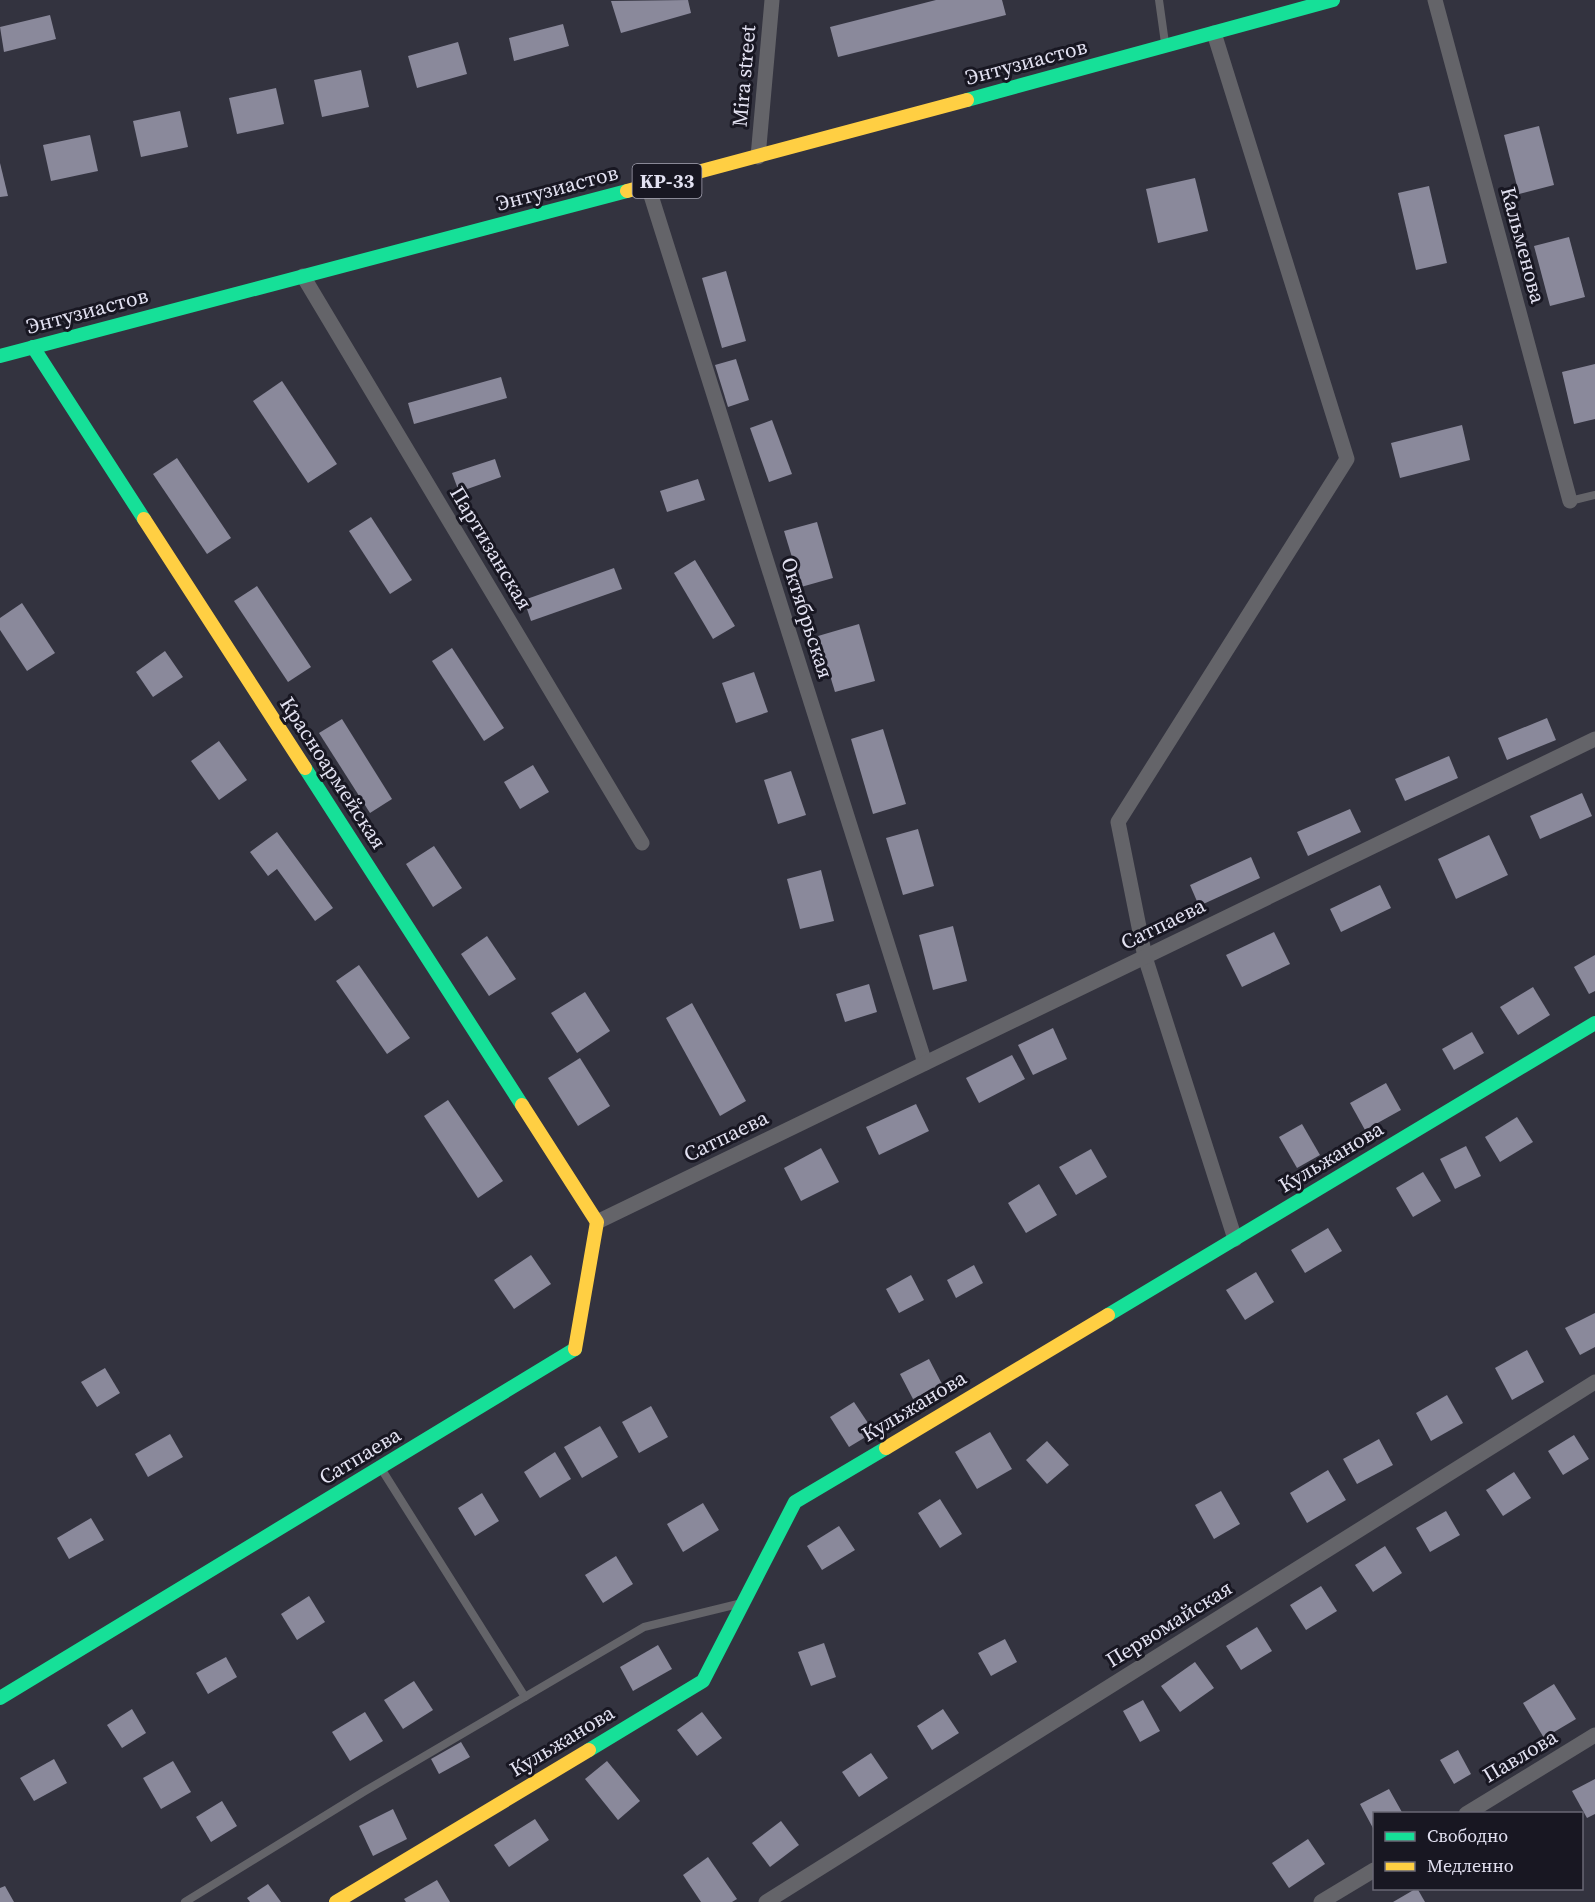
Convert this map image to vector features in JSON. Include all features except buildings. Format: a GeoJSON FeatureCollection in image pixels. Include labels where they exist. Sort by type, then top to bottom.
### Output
{"type":"FeatureCollection","features":[{"type":"Feature","properties":{"kind":"street","name":"Mira street"},"geometry":{"type":"LineString","coordinates":[[758,157],[772,0]]}},
{"type":"Feature","properties":{"kind":"street","name":"Энтузиастов"},"geometry":{"type":"LineString","coordinates":[[0,356],[758,157],[1333,0]]}},
{"type":"Feature","properties":{"kind":"street","name":"Кальменова"},"geometry":{"type":"LineString","coordinates":[[1436,0],[1570,501]]}},
{"type":"Feature","properties":{"kind":"street"},"geometry":{"type":"LineString","coordinates":[[1214,33],[1347,459],[1118,822],[1145,957],[1234,1239]]}},
{"type":"Feature","properties":{"kind":"street","name":"Октябрьская"},"geometry":{"type":"LineString","coordinates":[[648,186],[925,1063]]}},
{"type":"Feature","properties":{"kind":"street","name":"Партизанская"},"geometry":{"type":"LineString","coordinates":[[303,276],[642,843]]}},
{"type":"Feature","properties":{"kind":"street","name":"Красноармейская"},"geometry":{"type":"LineString","coordinates":[[33,347],[597,1222]]}},
{"type":"Feature","properties":{"kind":"street","name":"Сатпаева"},"geometry":{"type":"LineString","coordinates":[[0,1698],[575,1350],[597,1222],[1595,739]]}},
{"type":"Feature","properties":{"kind":"street","name":"Кульжанова"},"geometry":{"type":"LineString","coordinates":[[336,1902],[703,1681],[795,1502],[1595,1023]]}},
{"type":"Feature","properties":{"kind":"street","name":"Первомайская"},"geometry":{"type":"LineString","coordinates":[[765,1902],[1595,1382]]}},
{"type":"Feature","properties":{"kind":"street","name":"Павлова"},"geometry":{"type":"LineString","coordinates":[[1469,1812],[1595,1735]]}},
{"type":"Feature","properties":{"kind":"street"},"geometry":{"type":"LineString","coordinates":[[1321,1902],[1373,1871]]}},
{"type":"Feature","properties":{"kind":"lane"},"geometry":{"type":"LineString","coordinates":[[1159,0],[1166,45]]}},
{"type":"Feature","properties":{"kind":"lane"},"geometry":{"type":"LineString","coordinates":[[1570,501],[1595,495]]}},
{"type":"Feature","properties":{"kind":"lane"},"geometry":{"type":"LineString","coordinates":[[381,1468],[525,1697]]}},
{"type":"Feature","properties":{"kind":"lane"},"geometry":{"type":"LineString","coordinates":[[185,1902],[356,1797],[644,1627],[743,1603]]}},
{"type":"Feature","properties":{"kind":"traffic: fast"},"geometry":{"type":"LineString","coordinates":[[967,100],[1333,0]]}},
{"type":"Feature","properties":{"kind":"traffic: fast"},"geometry":{"type":"LineString","coordinates":[[0,356],[627,191]]}},
{"type":"Feature","properties":{"kind":"traffic: fast"},"geometry":{"type":"LineString","coordinates":[[33,347],[144,519]]}},
{"type":"Feature","properties":{"kind":"traffic: fast"},"geometry":{"type":"LineString","coordinates":[[305,768],[522,1105]]}},
{"type":"Feature","properties":{"kind":"traffic: fast"},"geometry":{"type":"LineString","coordinates":[[1108,1315],[1595,1023]]}},
{"type":"Feature","properties":{"kind":"traffic: fast"},"geometry":{"type":"LineString","coordinates":[[0,1698],[575,1349]]}},
{"type":"Feature","properties":{"kind":"traffic: fast"},"geometry":{"type":"LineString","coordinates":[[589,1750],[703,1681],[795,1502],[886,1448]]}},
{"type":"Feature","properties":{"kind":"traffic: slow"},"geometry":{"type":"LineString","coordinates":[[627,191],[967,100]]}},
{"type":"Feature","properties":{"kind":"traffic: slow"},"geometry":{"type":"LineString","coordinates":[[144,519],[305,768]]}},
{"type":"Feature","properties":{"kind":"traffic: slow"},"geometry":{"type":"LineString","coordinates":[[522,1105],[597,1222],[575,1349]]}},
{"type":"Feature","properties":{"kind":"traffic: slow"},"geometry":{"type":"LineString","coordinates":[[886,1448],[1108,1315]]}},
{"type":"Feature","properties":{"kind":"traffic: slow"},"geometry":{"type":"LineString","coordinates":[[336,1902],[589,1750]]}}]}
